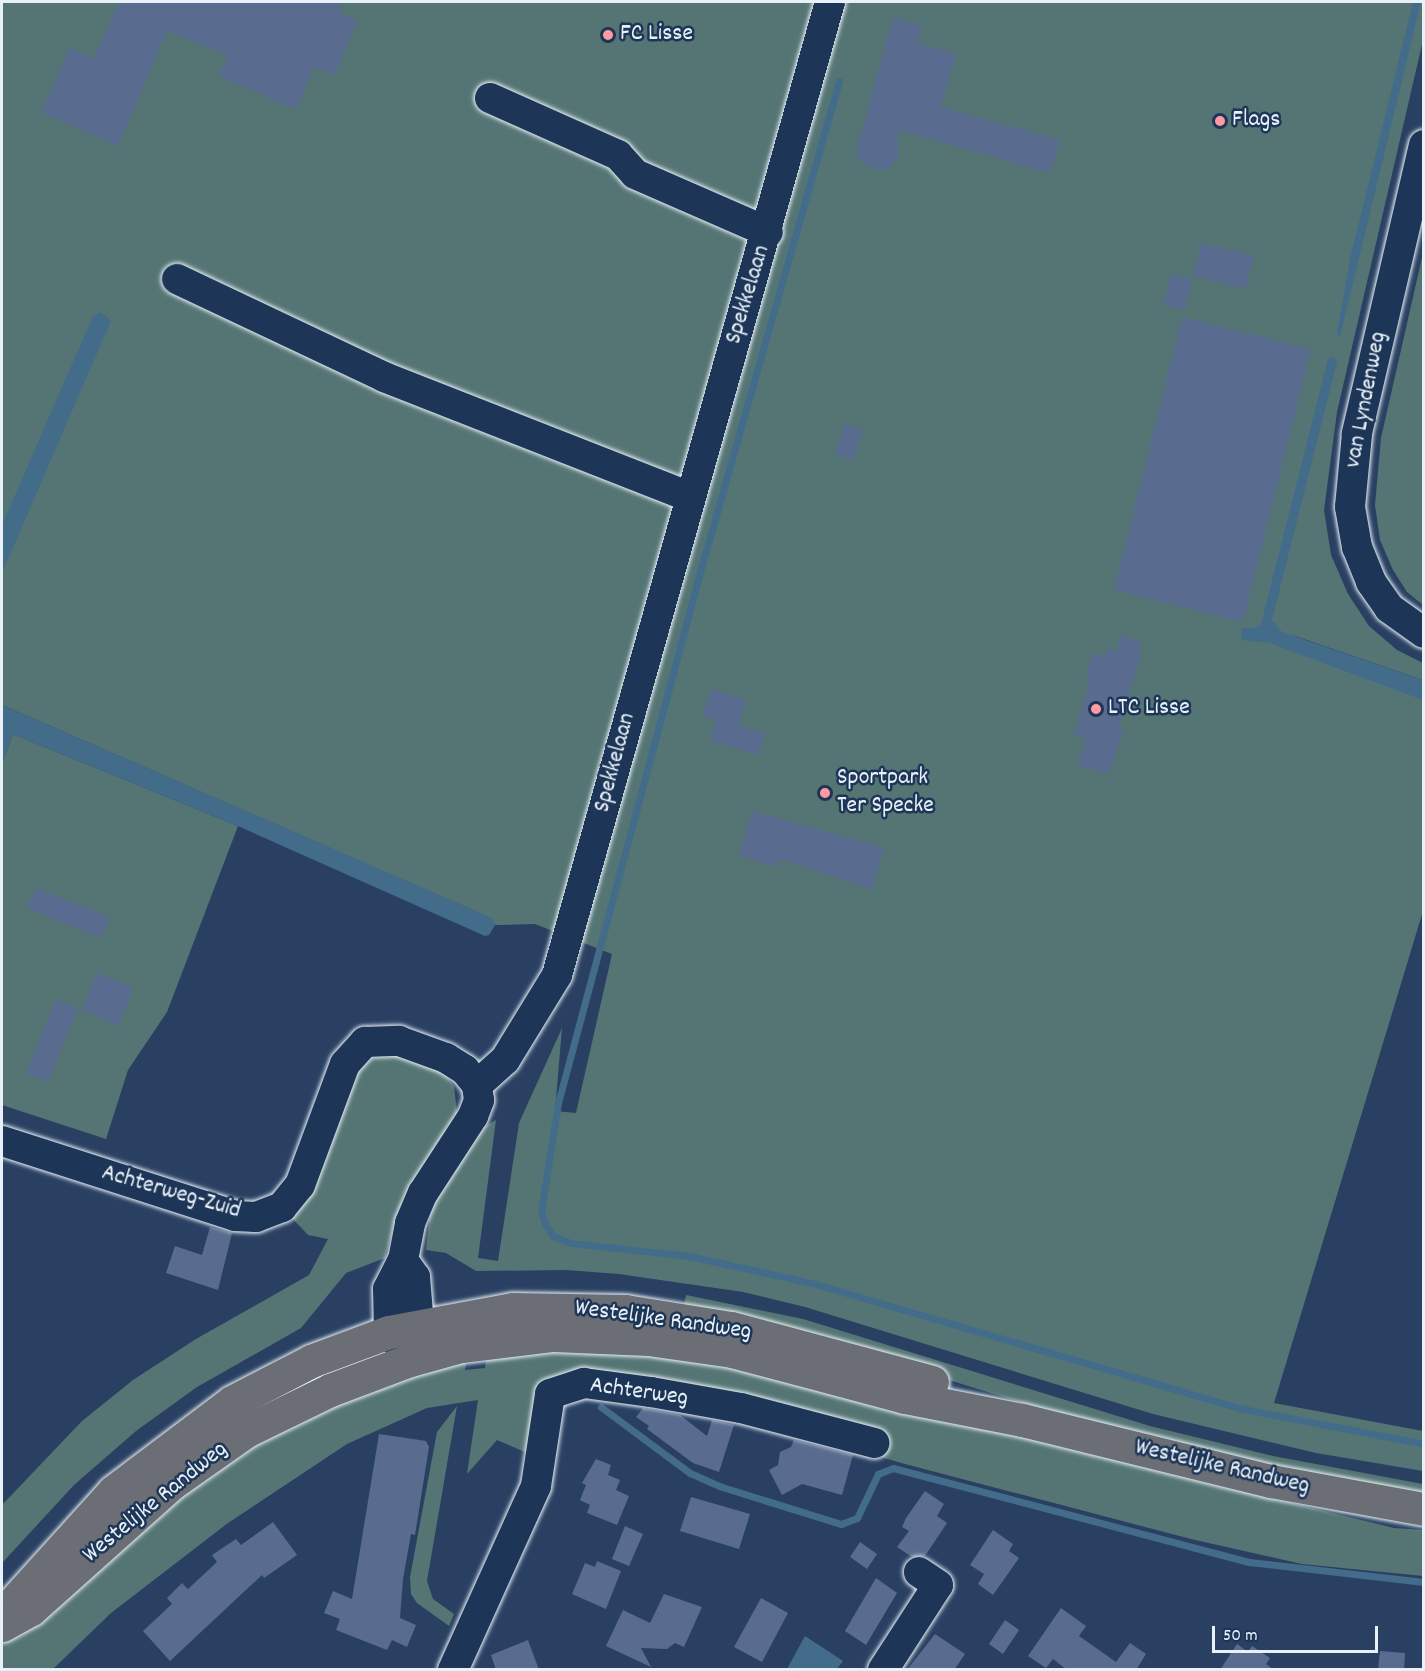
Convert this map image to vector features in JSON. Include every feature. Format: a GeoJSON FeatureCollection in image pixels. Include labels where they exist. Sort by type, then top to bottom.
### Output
{"type":"FeatureCollection","features":[{"type":"Feature","properties":{"kind":"main road","name":"Westelijke Randweg"},"geometry":{"type":"LineString","coordinates":[[2,1623],[18,1594],[55,1552],[113,1492],[156,1457],[232,1402],[311,1361],[404,1328],[513,1309],[557,1307],[625,1311],[731,1328],[906,1374],[1022,1420]]}},
{"type":"Feature","properties":{"kind":"main road","name":"Westelijke Randweg"},"geometry":{"type":"LineString","coordinates":[[2,1623],[31,1609],[172,1483],[246,1431],[330,1390],[410,1360],[461,1346],[553,1335],[648,1339],[732,1351],[905,1397],[1022,1420],[1271,1481],[1424,1509]]}},
{"type":"Feature","properties":{"kind":"street","name":"Spekkelaan"},"geometry":{"type":"LineString","coordinates":[[477,1085],[504,1060],[557,975],[688,496],[768,232],[830,2]]}},
{"type":"Feature","properties":{"kind":"street","name":"Spekkelaan"},"geometry":{"type":"LineString","coordinates":[[490,98],[618,155],[635,174],[768,232]]}},
{"type":"Feature","properties":{"kind":"street","name":"van Lyndenweg"},"geometry":{"type":"LineString","coordinates":[[1424,145],[1357,434],[1350,507],[1357,547],[1371,582],[1389,608],[1424,633]]}},
{"type":"Feature","properties":{"kind":"street"},"geometry":{"type":"LineString","coordinates":[[177,279],[384,377],[688,496]]}},
{"type":"Feature","properties":{"kind":"street","name":"Achterweg-Zuid"},"geometry":{"type":"LineString","coordinates":[[2,1141],[235,1216],[256,1217],[282,1207],[300,1185],[345,1064],[365,1042],[399,1041],[446,1058],[465,1070],[477,1085]]}},
{"type":"Feature","properties":{"kind":"street"},"geometry":{"type":"LineString","coordinates":[[410,1360],[404,1328],[415,1277],[403,1260],[410,1223],[423,1193],[473,1116],[479,1100],[477,1085]]}},
{"type":"Feature","properties":{"kind":"street","name":"Achterweg"},"geometry":{"type":"LineString","coordinates":[[453,1670],[536,1486],[550,1394],[584,1383],[741,1408],[874,1443]]}},
{"type":"Feature","properties":{"kind":"street"},"geometry":{"type":"LineString","coordinates":[[883,1670],[939,1585],[919,1572]]}},
{"type":"Feature","properties":{"kind":"green space","name":"Sportpark Ter Specke"},"geometry":{"type":"Polygon","coordinates":[[[2,2],[1423,2],[1423,40],[1337,412],[1324,510],[1331,555],[1348,594],[1369,626],[1397,650],[1423,663],[1423,680],[1292,635],[1423,694],[1423,911],[1274,1403],[1423,1431],[1423,1471],[1316,1453],[1153,1414],[805,1307],[743,1292],[619,1274],[566,1270],[476,1271],[446,1253],[426,1250],[430,1213],[439,1194],[485,1126],[496,1120],[478,1258],[498,1261],[519,1123],[562,1028],[555,1111],[576,1113],[612,954],[535,924],[495,925],[491,918],[2,705],[2,2]]]}},
{"type":"Feature","properties":{"kind":"green space"},"geometry":{"type":"Polygon","coordinates":[[[1423,253],[1423,605],[1407,592],[1393,570],[1380,540],[1375,505],[1381,438],[1423,253]]]}},
{"type":"Feature","properties":{"kind":"green space"},"geometry":{"type":"Polygon","coordinates":[[[13,734],[238,826],[167,1012],[128,1070],[106,1139],[2,1105],[2,764],[13,734]]]}},
{"type":"Feature","properties":{"kind":"green space"},"geometry":{"type":"Polygon","coordinates":[[[391,1051],[444,1073],[454,1086],[457,1113],[394,1225],[385,1258],[346,1273],[301,1328],[197,1387],[136,1431],[74,1485],[2,1563],[2,1505],[82,1421],[133,1380],[196,1339],[309,1275],[328,1239],[308,1235],[292,1218],[300,1208],[358,1065],[391,1051]]]}},
{"type":"Feature","properties":{"kind":"green space"},"geometry":{"type":"Polygon","coordinates":[[[686,1295],[803,1319],[1150,1426],[1273,1456],[1423,1484],[1423,1499],[1142,1440],[859,1352],[683,1311],[686,1295]]]}},
{"type":"Feature","properties":{"kind":"green space"},"geometry":{"type":"Polygon","coordinates":[[[588,1340],[786,1371],[1220,1486],[1394,1528],[1423,1530],[1423,1576],[1302,1564],[1191,1539],[905,1464],[699,1404],[541,1388],[532,1455],[497,1440],[467,1474],[478,1400],[427,1408],[347,1444],[228,1523],[111,1613],[53,1669],[2,1670],[2,1645],[83,1568],[242,1440],[468,1352],[465,1370],[485,1368],[487,1350],[588,1340]]]}},
{"type":"Feature","properties":{"kind":"green space"},"geometry":{"type":"Polygon","coordinates":[[[457,1406],[427,1581],[433,1599],[454,1614],[449,1626],[417,1603],[411,1594],[410,1577],[437,1432],[457,1406]]]}},
{"type":"Feature","properties":{"kind":"water"},"geometry":{"type":"Polygon","coordinates":[[[1413,2],[1421,2],[1340,337],[1337,334],[1350,259],[1413,2]]]}},
{"type":"Feature","properties":{"kind":"water"},"geometry":{"type":"Polygon","coordinates":[[[100,312],[111,321],[2,573],[2,525],[93,316],[100,312]]]}},
{"type":"Feature","properties":{"kind":"water"},"geometry":{"type":"Polygon","coordinates":[[[1334,357],[1337,362],[1272,620],[1282,632],[1423,680],[1423,700],[1269,643],[1241,640],[1242,628],[1256,628],[1261,624],[1328,359],[1334,357]]]}},
{"type":"Feature","properties":{"kind":"water"},"geometry":{"type":"Polygon","coordinates":[[[2,705],[492,918],[495,925],[489,935],[485,936],[238,826],[13,734],[2,764],[2,705]]]}},
{"type":"Feature","properties":{"kind":"water"},"geometry":{"type":"Polygon","coordinates":[[[805,1636],[843,1661],[837,1669],[787,1669],[805,1636]]]}},
{"type":"Feature","properties":{"kind":"building"},"geometry":{"type":"Polygon","coordinates":[[[119,2],[343,2],[338,12],[358,20],[334,76],[314,67],[296,110],[219,76],[228,56],[167,31],[118,146],[41,112],[70,48],[94,58],[119,2]]]}},
{"type":"Feature","properties":{"kind":"building"},"geometry":{"type":"Polygon","coordinates":[[[893,17],[922,25],[917,43],[956,54],[941,107],[1060,140],[1050,173],[898,130],[898,157],[888,169],[871,168],[855,156],[893,17]]]}},
{"type":"Feature","properties":{"kind":"building"},"geometry":{"type":"Polygon","coordinates":[[[1201,243],[1254,256],[1246,289],[1193,276],[1201,243]]]}},
{"type":"Feature","properties":{"kind":"building"},"geometry":{"type":"Polygon","coordinates":[[[1171,274],[1193,279],[1185,310],[1164,305],[1171,274]]]}},
{"type":"Feature","properties":{"kind":"building"},"geometry":{"type":"Polygon","coordinates":[[[1182,317],[1311,349],[1243,622],[1114,590],[1182,317]]]}},
{"type":"Feature","properties":{"kind":"building"},"geometry":{"type":"Polygon","coordinates":[[[844,424],[863,430],[853,460],[835,454],[844,424]]]}},
{"type":"Feature","properties":{"kind":"building"},"geometry":{"type":"Polygon","coordinates":[[[1121,635],[1141,641],[1140,657],[1119,729],[1124,731],[1108,774],[1078,766],[1086,738],[1074,735],[1090,678],[1086,677],[1092,654],[1106,655],[1108,648],[1117,651],[1121,635]]]}},
{"type":"Feature","properties":{"kind":"building"},"geometry":{"type":"Polygon","coordinates":[[[711,689],[746,700],[739,725],[765,733],[759,755],[710,741],[716,720],[703,716],[711,689]]]}},
{"type":"Feature","properties":{"kind":"building"},"geometry":{"type":"Polygon","coordinates":[[[752,811],[884,848],[872,890],[780,859],[778,867],[739,856],[752,811]]]}},
{"type":"Feature","properties":{"kind":"building"},"geometry":{"type":"Polygon","coordinates":[[[36,888],[110,917],[101,938],[27,908],[36,888]]]}},
{"type":"Feature","properties":{"kind":"building"},"geometry":{"type":"Polygon","coordinates":[[[97,973],[133,987],[119,1026],[82,1010],[97,973]]]}},
{"type":"Feature","properties":{"kind":"building"},"geometry":{"type":"Polygon","coordinates":[[[56,999],[78,1008],[48,1082],[26,1073],[56,999]]]}},
{"type":"Feature","properties":{"kind":"building"},"geometry":{"type":"Polygon","coordinates":[[[210,1227],[232,1233],[218,1290],[166,1273],[175,1246],[202,1255],[210,1227]]]}},
{"type":"Feature","properties":{"kind":"building"},"geometry":{"type":"Polygon","coordinates":[[[643,1408],[680,1415],[707,1436],[712,1420],[734,1425],[719,1472],[693,1463],[647,1429],[649,1426],[636,1417],[643,1408]]]}},
{"type":"Feature","properties":{"kind":"building"},"geometry":{"type":"Polygon","coordinates":[[[379,1434],[426,1441],[429,1447],[415,1535],[411,1534],[403,1579],[400,1618],[416,1625],[407,1647],[392,1640],[387,1650],[336,1630],[340,1619],[324,1613],[333,1591],[352,1599],[379,1434]]]}},
{"type":"Feature","properties":{"kind":"building"},"geometry":{"type":"Polygon","coordinates":[[[794,1440],[853,1455],[842,1495],[802,1484],[782,1495],[769,1470],[778,1465],[780,1452],[791,1447],[794,1440]]]}},
{"type":"Feature","properties":{"kind":"building"},"geometry":{"type":"Polygon","coordinates":[[[596,1459],[611,1465],[608,1475],[620,1480],[616,1490],[629,1496],[617,1525],[587,1513],[590,1505],[580,1500],[586,1485],[582,1483],[596,1459]]]}},
{"type":"Feature","properties":{"kind":"building"},"geometry":{"type":"Polygon","coordinates":[[[925,1491],[944,1504],[937,1516],[947,1523],[925,1556],[912,1557],[897,1547],[909,1531],[902,1527],[906,1518],[925,1491]]]}},
{"type":"Feature","properties":{"kind":"building"},"geometry":{"type":"Polygon","coordinates":[[[691,1497],[750,1514],[739,1549],[680,1531],[691,1497]]]}},
{"type":"Feature","properties":{"kind":"building"},"geometry":{"type":"Polygon","coordinates":[[[273,1522],[297,1555],[264,1578],[262,1575],[170,1661],[143,1631],[172,1604],[167,1598],[182,1583],[188,1589],[217,1562],[212,1555],[236,1539],[241,1545],[273,1522]]]}},
{"type":"Feature","properties":{"kind":"building"},"geometry":{"type":"Polygon","coordinates":[[[625,1526],[643,1534],[629,1566],[612,1559],[625,1526]]]}},
{"type":"Feature","properties":{"kind":"building"},"geometry":{"type":"Polygon","coordinates":[[[993,1530],[1013,1544],[1009,1551],[1019,1558],[993,1595],[978,1584],[984,1574],[970,1565],[993,1530]]]}},
{"type":"Feature","properties":{"kind":"building"},"geometry":{"type":"Polygon","coordinates":[[[860,1542],[877,1554],[867,1569],[850,1557],[860,1542]]]}},
{"type":"Feature","properties":{"kind":"building"},"geometry":{"type":"Polygon","coordinates":[[[597,1561],[621,1571],[606,1609],[572,1594],[585,1563],[595,1567],[597,1561]]]}},
{"type":"Feature","properties":{"kind":"building"},"geometry":{"type":"Polygon","coordinates":[[[876,1578],[897,1593],[866,1645],[845,1631],[876,1578]]]}},
{"type":"Feature","properties":{"kind":"building"},"geometry":{"type":"Polygon","coordinates":[[[664,1594],[702,1607],[684,1647],[675,1643],[667,1649],[641,1648],[651,1667],[606,1646],[623,1610],[650,1623],[664,1594]]]}},
{"type":"Feature","properties":{"kind":"building"},"geometry":{"type":"Polygon","coordinates":[[[761,1598],[788,1613],[762,1662],[734,1647],[761,1598]]]}},
{"type":"Feature","properties":{"kind":"building"},"geometry":{"type":"Polygon","coordinates":[[[1061,1608],[1086,1626],[1079,1636],[1116,1662],[1130,1643],[1146,1654],[1136,1670],[1067,1670],[1053,1659],[1046,1668],[1028,1656],[1061,1608]]]}},
{"type":"Feature","properties":{"kind":"building"},"geometry":{"type":"Polygon","coordinates":[[[1005,1620],[1019,1630],[1003,1654],[989,1644],[1005,1620]]]}},
{"type":"Feature","properties":{"kind":"building"},"geometry":{"type":"Polygon","coordinates":[[[935,1634],[965,1654],[954,1670],[907,1670],[935,1634]]]}},
{"type":"Feature","properties":{"kind":"building"},"geometry":{"type":"Polygon","coordinates":[[[528,1640],[539,1670],[496,1670],[491,1655],[528,1640]]]}},
{"type":"Feature","properties":{"kind":"building"},"geometry":{"type":"Polygon","coordinates":[[[1237,1644],[1248,1652],[1252,1646],[1270,1658],[1266,1664],[1274,1670],[1220,1670],[1237,1644]]]}},
{"type":"Feature","properties":{"kind":"building"},"geometry":{"type":"Polygon","coordinates":[[[1380,1651],[1405,1653],[1404,1670],[1378,1670],[1380,1651]]]}},
{"type":"Feature","properties":{"kind":"waterway"},"geometry":{"type":"LineString","coordinates":[[839,81],[706,550],[558,1103],[541,1211],[545,1224],[553,1236],[570,1243],[689,1256],[812,1283],[1243,1409],[1424,1444]]}},
{"type":"Feature","properties":{"kind":"waterway"},"geometry":{"type":"LineString","coordinates":[[601,1407],[690,1473],[719,1486],[841,1524],[857,1518],[878,1474],[893,1468],[1249,1562],[1424,1582]]}},
{"type":"Feature","properties":{"kind":"place","name":"FC Lisse"},"geometry":{"type":"Point","coordinates":[608,35]}},
{"type":"Feature","properties":{"kind":"place","name":"Flags"},"geometry":{"type":"Point","coordinates":[1220,121]}},
{"type":"Feature","properties":{"kind":"place","name":"LTC Lisse"},"geometry":{"type":"Point","coordinates":[1096,709]}},
{"type":"Feature","properties":{"kind":"place","name":"Sportpark Ter Specke"},"geometry":{"type":"Point","coordinates":[825,793]}}]}
